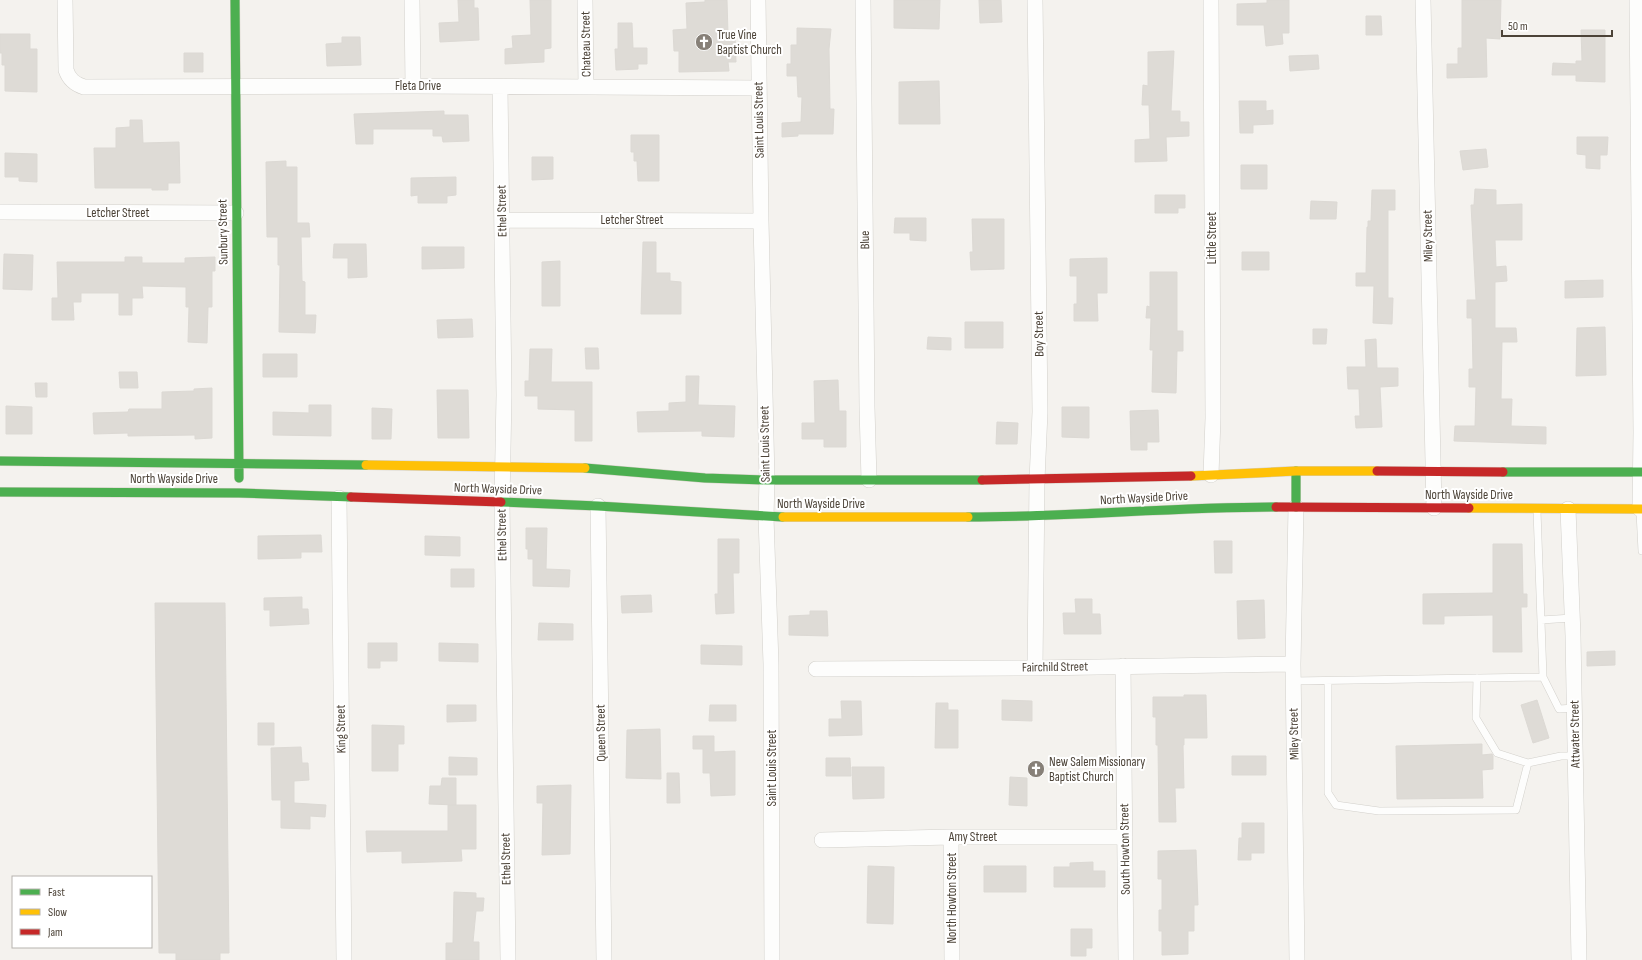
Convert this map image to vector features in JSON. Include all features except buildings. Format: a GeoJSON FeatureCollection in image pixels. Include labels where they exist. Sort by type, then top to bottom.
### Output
{"type":"FeatureCollection","features":[{"type":"Feature","properties":{"kind":"main road","name":"Sunbury Street"},"geometry":{"type":"LineString","coordinates":[[235,0],[239,493]]}},
{"type":"Feature","properties":{"kind":"main road","name":"North Wayside Drive"},"geometry":{"type":"LineString","coordinates":[[0,461],[502,466],[602,469],[705,478],[767,480],[1037,480],[1211,476],[1296,471],[1641,472]]}},
{"type":"Feature","properties":{"kind":"main road"},"geometry":{"type":"LineString","coordinates":[[1296,471],[1296,507]]}},
{"type":"Feature","properties":{"kind":"main road","name":"North Wayside Drive"},"geometry":{"type":"LineString","coordinates":[[0,492],[239,493],[339,498],[598,506],[766,517],[1036,517],[1213,507],[1641,509]]}},
{"type":"Feature","properties":{"kind":"street","name":"Fleta Drive"},"geometry":{"type":"LineString","coordinates":[[65,0],[66,70],[68,78],[77,85],[84,87],[500,86],[759,88]]}},
{"type":"Feature","properties":{"kind":"street"},"geometry":{"type":"LineString","coordinates":[[412,0],[413,86]]}},
{"type":"Feature","properties":{"kind":"street","name":"Chateau Street"},"geometry":{"type":"LineString","coordinates":[[585,0],[586,87]]}},
{"type":"Feature","properties":{"kind":"street","name":"Saint Louis Street"},"geometry":{"type":"LineString","coordinates":[[758,0],[767,480],[766,517],[771,664],[772,960]]}},
{"type":"Feature","properties":{"kind":"street","name":"Blue"},"geometry":{"type":"LineString","coordinates":[[863,0],[869,480]]}},
{"type":"Feature","properties":{"kind":"street","name":"Boy Street"},"geometry":{"type":"LineString","coordinates":[[1035,0],[1040,412],[1036,517],[1035,668]]}},
{"type":"Feature","properties":{"kind":"street","name":"Little Street"},"geometry":{"type":"LineString","coordinates":[[1211,0],[1213,418],[1211,476]]}},
{"type":"Feature","properties":{"kind":"street","name":"Miley Street"},"geometry":{"type":"LineString","coordinates":[[1423,0],[1434,508]]}},
{"type":"Feature","properties":{"kind":"street"},"geometry":{"type":"LineString","coordinates":[[1637,0],[1640,118],[1641,509]]}},
{"type":"Feature","properties":{"kind":"street","name":"Ethel Street"},"geometry":{"type":"LineString","coordinates":[[500,86],[504,395],[502,502],[508,960]]}},
{"type":"Feature","properties":{"kind":"street","name":"Letcher Street"},"geometry":{"type":"LineString","coordinates":[[0,212],[236,213]]}},
{"type":"Feature","properties":{"kind":"street","name":"Letcher Street"},"geometry":{"type":"LineString","coordinates":[[502,220],[761,221]]}},
{"type":"Feature","properties":{"kind":"street","name":"King Street"},"geometry":{"type":"LineString","coordinates":[[339,498],[344,960]]}},
{"type":"Feature","properties":{"kind":"street","name":"Queen Street"},"geometry":{"type":"LineString","coordinates":[[598,506],[604,960]]}},
{"type":"Feature","properties":{"kind":"street","name":"Miley Street"},"geometry":{"type":"LineString","coordinates":[[1296,507],[1292,664],[1297,960]]}},
{"type":"Feature","properties":{"kind":"street","name":"Attwater Street"},"geometry":{"type":"LineString","coordinates":[[1568,509],[1575,708],[1579,960]]}},
{"type":"Feature","properties":{"kind":"street","name":"Fairchild Street"},"geometry":{"type":"LineString","coordinates":[[816,669],[1035,668],[1292,664]]}},
{"type":"Feature","properties":{"kind":"street","name":"South Howton Street"},"geometry":{"type":"LineString","coordinates":[[1123,666],[1126,960]]}},
{"type":"Feature","properties":{"kind":"street","name":"Amy Street"},"geometry":{"type":"LineString","coordinates":[[822,840],[951,837],[1125,837]]}},
{"type":"Feature","properties":{"kind":"street","name":"North Howton Street"},"geometry":{"type":"LineString","coordinates":[[951,837],[952,960]]}},
{"type":"Feature","properties":{"kind":"lane"},"geometry":{"type":"LineString","coordinates":[[1537,509],[1543,677],[1559,709],[1575,708]]}},
{"type":"Feature","properties":{"kind":"lane"},"geometry":{"type":"LineString","coordinates":[[1641,509],[1642,551]]}},
{"type":"Feature","properties":{"kind":"lane"},"geometry":{"type":"LineString","coordinates":[[1541,620],[1572,618]]}},
{"type":"Feature","properties":{"kind":"lane"},"geometry":{"type":"LineString","coordinates":[[1293,681],[1543,677]]}},
{"type":"Feature","properties":{"kind":"lane"},"geometry":{"type":"LineString","coordinates":[[1477,678],[1476,718],[1497,753],[1528,763],[1561,756],[1576,756]]}},
{"type":"Feature","properties":{"kind":"lane"},"geometry":{"type":"LineString","coordinates":[[1328,681],[1328,793],[1336,805],[1379,811],[1516,810],[1528,763]]}},
{"type":"Feature","properties":{"kind":"traffic: fast"},"geometry":{"type":"LineString","coordinates":[[235,0],[239,478]]}},
{"type":"Feature","properties":{"kind":"traffic: fast"},"geometry":{"type":"LineString","coordinates":[[0,461],[366,465]]}},
{"type":"Feature","properties":{"kind":"traffic: fast"},"geometry":{"type":"LineString","coordinates":[[585,468],[705,478],[767,480],[982,480]]}},
{"type":"Feature","properties":{"kind":"traffic: fast"},"geometry":{"type":"LineString","coordinates":[[1296,471],[1296,507]]}},
{"type":"Feature","properties":{"kind":"traffic: fast"},"geometry":{"type":"LineString","coordinates":[[1503,472],[1642,472]]}},
{"type":"Feature","properties":{"kind":"traffic: fast"},"geometry":{"type":"LineString","coordinates":[[0,492],[239,493],[351,497]]}},
{"type":"Feature","properties":{"kind":"traffic: fast"},"geometry":{"type":"LineString","coordinates":[[501,502],[783,517]]}},
{"type":"Feature","properties":{"kind":"traffic: fast"},"geometry":{"type":"LineString","coordinates":[[968,517],[1006,517],[1237,507],[1276,507]]}},
{"type":"Feature","properties":{"kind":"traffic: slow"},"geometry":{"type":"LineString","coordinates":[[366,465],[585,468]]}},
{"type":"Feature","properties":{"kind":"traffic: slow"},"geometry":{"type":"LineString","coordinates":[[1191,476],[1296,471],[1377,471]]}},
{"type":"Feature","properties":{"kind":"traffic: slow"},"geometry":{"type":"LineString","coordinates":[[1469,508],[1642,509]]}},
{"type":"Feature","properties":{"kind":"traffic: slow"},"geometry":{"type":"LineString","coordinates":[[783,517],[968,517]]}},
{"type":"Feature","properties":{"kind":"traffic: jam"},"geometry":{"type":"LineString","coordinates":[[1377,471],[1503,472]]}},
{"type":"Feature","properties":{"kind":"traffic: jam"},"geometry":{"type":"LineString","coordinates":[[982,480],[1191,476]]}},
{"type":"Feature","properties":{"kind":"traffic: jam"},"geometry":{"type":"LineString","coordinates":[[351,497],[501,502]]}},
{"type":"Feature","properties":{"kind":"traffic: jam"},"geometry":{"type":"LineString","coordinates":[[1276,507],[1469,508]]}},
{"type":"Feature","properties":{"kind":"place","name":"True Vine Baptist Church"},"geometry":{"type":"Point","coordinates":[704,42]}},
{"type":"Feature","properties":{"kind":"place","name":"New Salem Missionary Baptist Church"},"geometry":{"type":"Point","coordinates":[1036,769]}}]}
